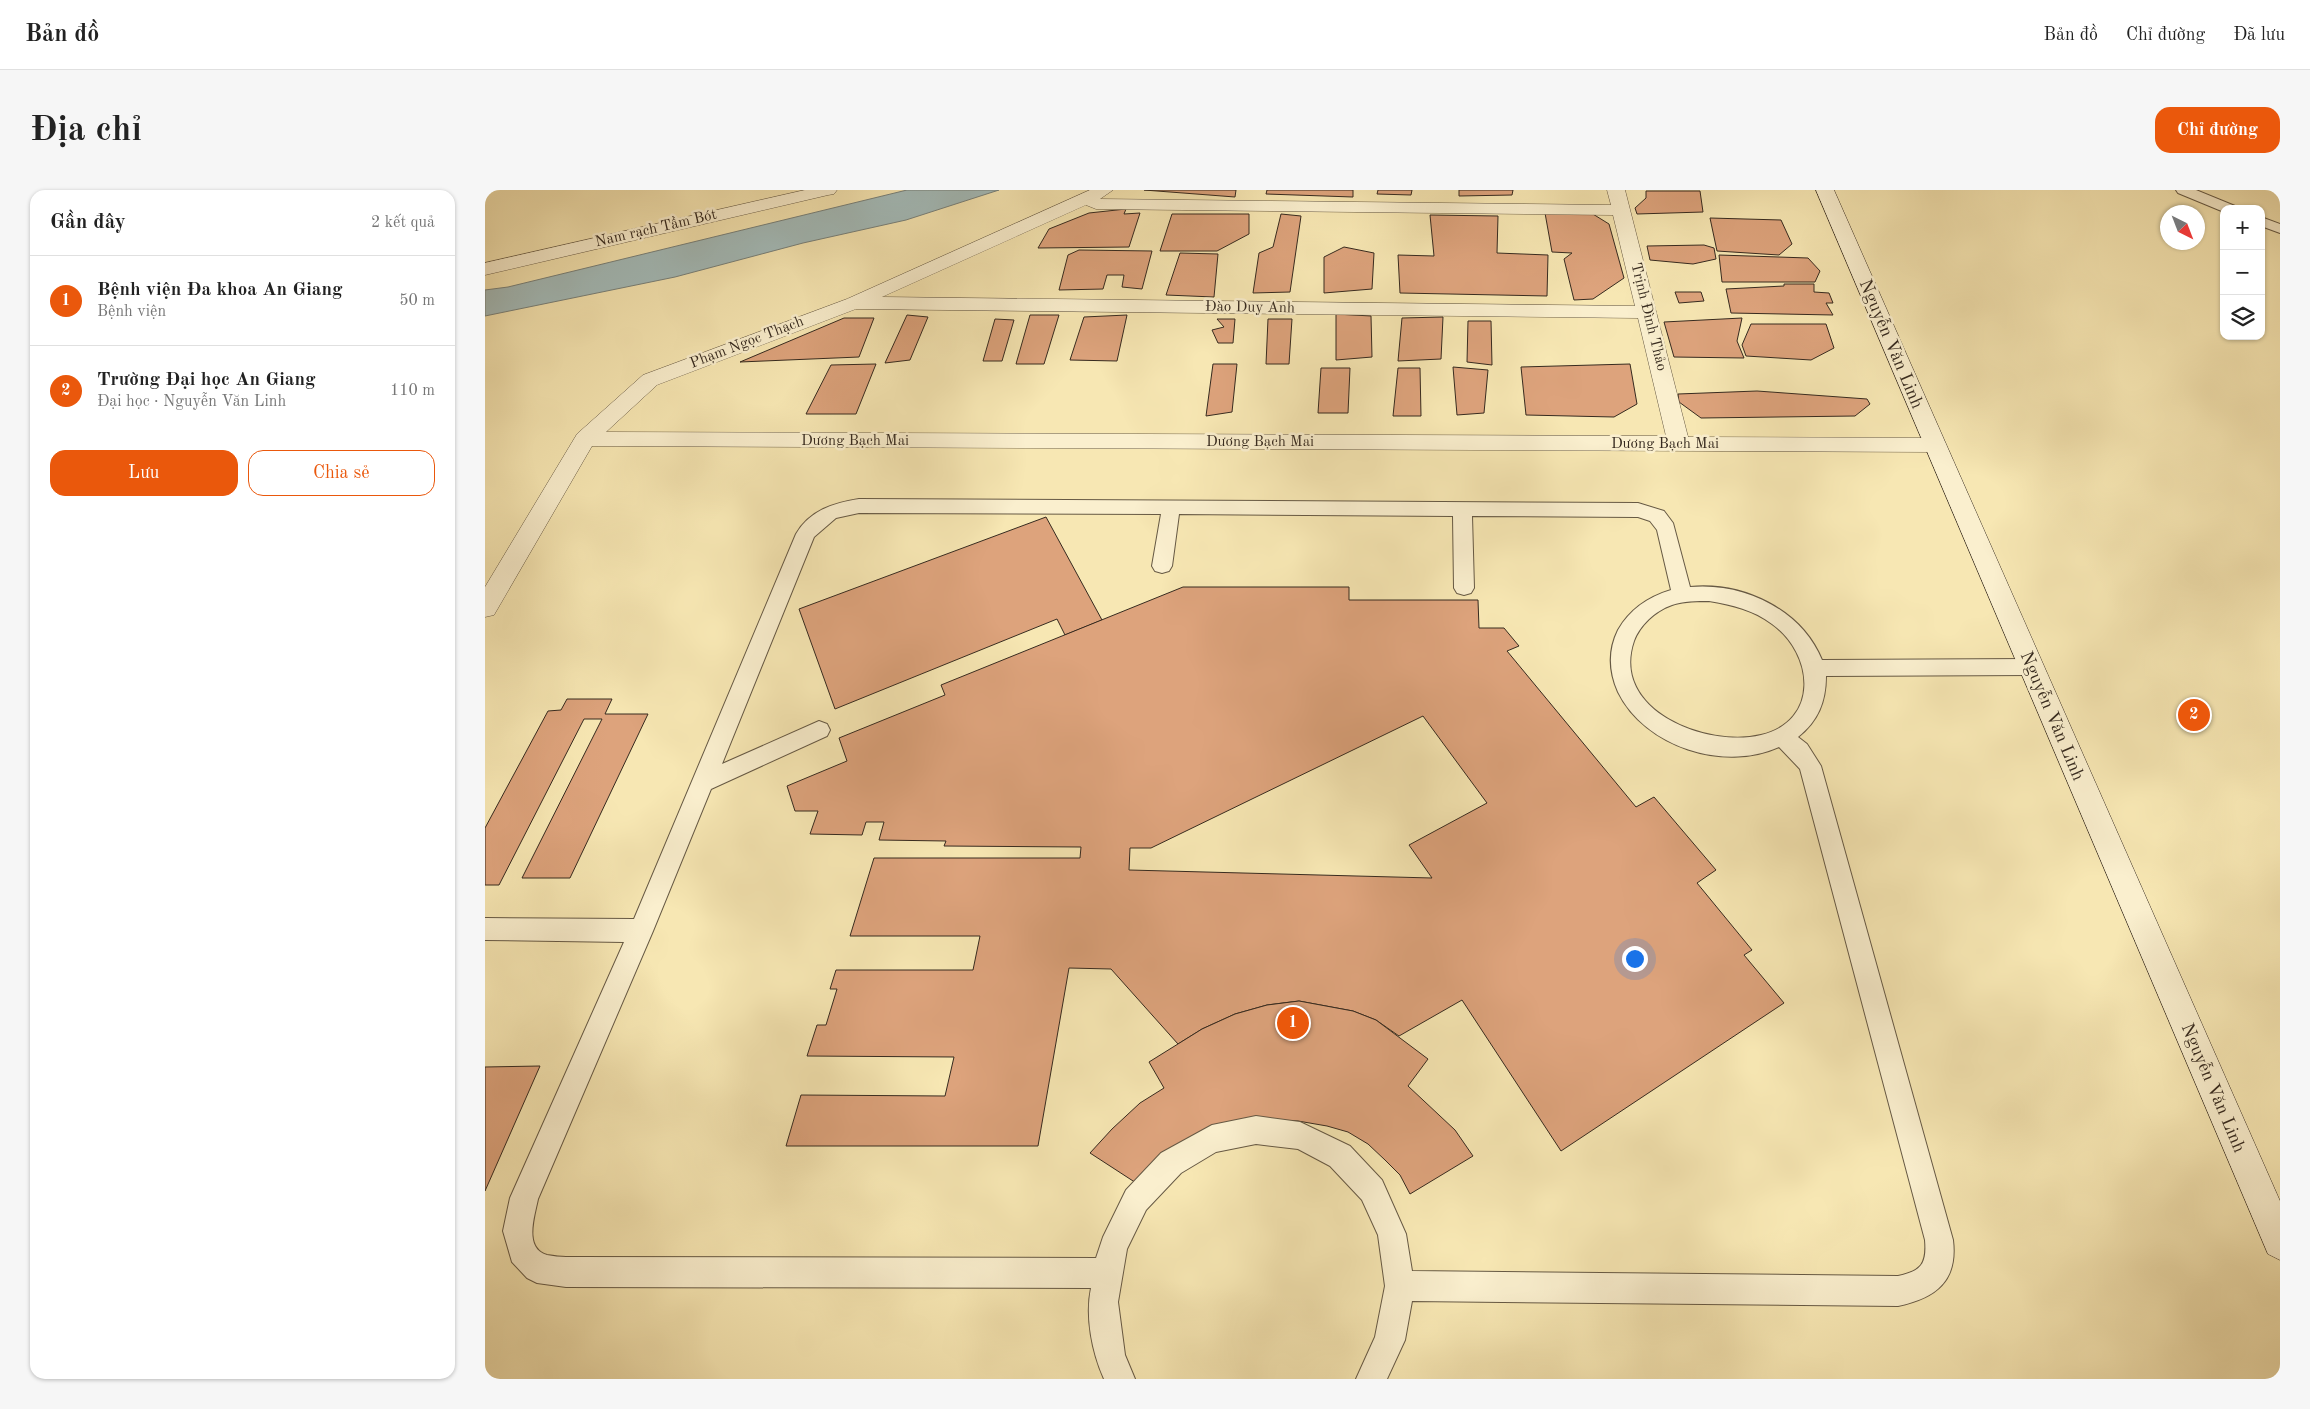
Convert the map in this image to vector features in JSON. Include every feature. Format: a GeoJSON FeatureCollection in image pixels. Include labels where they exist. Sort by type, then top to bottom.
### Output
{"type":"FeatureCollection","features":[{"type":"Feature","properties":{"kind":"street","name":"Nam rạch Tầm Bót"},"geometry":{"type":"LineString","coordinates":[[485,269],[828,190]]}},
{"type":"Feature","properties":{"kind":"street","name":"Trịnh Đình Thảo"},"geometry":{"type":"LineString","coordinates":[[1616,190],[1679,444]]}},
{"type":"Feature","properties":{"kind":"street","name":"Nguyễn Văn Linh"},"geometry":{"type":"LineString","coordinates":[[1825,190],[2280,1242]]}},
{"type":"Feature","properties":{"kind":"street"},"geometry":{"type":"LineString","coordinates":[[1095,194],[1096,204],[1621,210]]}},
{"type":"Feature","properties":{"kind":"street","name":"Phạm Ngọc Thạch"},"geometry":{"type":"LineString","coordinates":[[485,608],[585,439],[650,380],[854,303],[1095,194]]}},
{"type":"Feature","properties":{"kind":"street","name":"Đào Duy Anh"},"geometry":{"type":"LineString","coordinates":[[854,303],[1646,312]]}},
{"type":"Feature","properties":{"kind":"street","name":"Dương Bạch Mai"},"geometry":{"type":"LineString","coordinates":[[585,439],[1934,445]]}},
{"type":"Feature","properties":{"kind":"lane"},"geometry":{"type":"LineString","coordinates":[[2183,190],[2220,205]]}},
{"type":"Feature","properties":{"kind":"lane"},"geometry":{"type":"LineString","coordinates":[[2265,223],[2280,229]]}},
{"type":"Feature","properties":{"kind":"lane"},"geometry":{"type":"LineString","coordinates":[[1108,1273],[566,1272],[537,1268],[522,1252],[517,1231],[524,1198],[641,931],[806,534],[820,518],[836,509],[859,506],[1638,510],[1657,516],[1666,528],[1682,595]]}},
{"type":"Feature","properties":{"kind":"lane"},"geometry":{"type":"LineString","coordinates":[[1163,566],[1171,507]]}},
{"type":"Feature","properties":{"kind":"lane"},"geometry":{"type":"LineString","coordinates":[[1462,508],[1464,588]]}},
{"type":"Feature","properties":{"kind":"lane"},"geometry":{"type":"LineString","coordinates":[[1709,593],[1738,598],[1765,609],[1794,632],[1805,645],[1815,668],[1816,695],[1806,718],[1783,737],[1753,747],[1717,747],[1683,738],[1653,720],[1631,696],[1621,669],[1621,643],[1633,621],[1654,604],[1682,595],[1709,593]]}},
{"type":"Feature","properties":{"kind":"lane"},"geometry":{"type":"LineString","coordinates":[[1815,668],[2031,667]]}},
{"type":"Feature","properties":{"kind":"lane"},"geometry":{"type":"LineString","coordinates":[[704,782],[819,730]]}},
{"type":"Feature","properties":{"kind":"lane"},"geometry":{"type":"LineString","coordinates":[[1400,1286],[1898,1291],[1917,1288],[1931,1275],[1941,1259],[1939,1240],[1813,775],[1810,766],[1799,751],[1783,737]]}},
{"type":"Feature","properties":{"kind":"lane"},"geometry":{"type":"LineString","coordinates":[[485,929],[641,931]]}},
{"type":"Feature","properties":{"kind":"lane"},"geometry":{"type":"LineString","coordinates":[[1120,1379],[1110,1357],[1103,1302],[1113,1247],[1136,1200],[1171,1163],[1211,1139],[1256,1130],[1300,1136],[1340,1156],[1372,1190],[1392,1234],[1400,1286],[1390,1340],[1371,1379]]}},
{"type":"Feature","properties":{"kind":"water"},"geometry":{"type":"Polygon","coordinates":[[[907,190],[999,190],[906,220],[803,243],[675,277],[485,316],[485,290],[508,287],[907,190]]]}},
{"type":"Feature","properties":{"kind":"building"},"geometry":{"type":"Polygon","coordinates":[[[1144,190],[1236,190],[1235,197],[1144,190]]]}},
{"type":"Feature","properties":{"kind":"building"},"geometry":{"type":"Polygon","coordinates":[[[1267,190],[1353,190],[1353,197],[1266,194],[1267,190]]]}},
{"type":"Feature","properties":{"kind":"building"},"geometry":{"type":"Polygon","coordinates":[[[1378,190],[1412,190],[1411,195],[1377,194],[1378,190]]]}},
{"type":"Feature","properties":{"kind":"building"},"geometry":{"type":"Polygon","coordinates":[[[1459,190],[1513,190],[1512,195],[1459,196],[1459,190]]]}},
{"type":"Feature","properties":{"kind":"building"},"geometry":{"type":"Polygon","coordinates":[[[1646,191],[1700,191],[1703,212],[1637,214],[1635,208],[1646,198],[1646,191]]]}},
{"type":"Feature","properties":{"kind":"building"},"geometry":{"type":"Polygon","coordinates":[[[1126,209],[1124,214],[1140,213],[1129,247],[1038,248],[1049,229],[1089,213],[1126,209]]]}},
{"type":"Feature","properties":{"kind":"building"},"geometry":{"type":"Polygon","coordinates":[[[1588,211],[1609,224],[1624,278],[1593,299],[1574,300],[1564,259],[1572,253],[1552,252],[1545,213],[1588,211]]]}},
{"type":"Feature","properties":{"kind":"building"},"geometry":{"type":"Polygon","coordinates":[[[1172,214],[1249,214],[1249,234],[1217,251],[1160,251],[1172,214]]]}},
{"type":"Feature","properties":{"kind":"building"},"geometry":{"type":"Polygon","coordinates":[[[1281,214],[1301,216],[1290,292],[1253,293],[1259,253],[1273,247],[1281,214]]]}},
{"type":"Feature","properties":{"kind":"building"},"geometry":{"type":"Polygon","coordinates":[[[1430,215],[1498,216],[1497,253],[1548,255],[1547,296],[1400,293],[1398,255],[1434,256],[1430,215]]]}},
{"type":"Feature","properties":{"kind":"building"},"geometry":{"type":"Polygon","coordinates":[[[1710,218],[1781,220],[1792,244],[1779,255],[1717,251],[1710,218]]]}},
{"type":"Feature","properties":{"kind":"building"},"geometry":{"type":"Polygon","coordinates":[[[1704,245],[1714,248],[1716,259],[1693,264],[1650,260],[1647,246],[1704,245]]]}},
{"type":"Feature","properties":{"kind":"building"},"geometry":{"type":"Polygon","coordinates":[[[1344,247],[1374,253],[1372,289],[1324,293],[1324,257],[1344,247]]]}},
{"type":"Feature","properties":{"kind":"building"},"geometry":{"type":"Polygon","coordinates":[[[1079,250],[1152,251],[1142,289],[1122,287],[1124,275],[1107,275],[1103,289],[1059,290],[1068,255],[1079,250]]]}},
{"type":"Feature","properties":{"kind":"building"},"geometry":{"type":"Polygon","coordinates":[[[1180,253],[1218,254],[1214,297],[1166,295],[1180,253]]]}},
{"type":"Feature","properties":{"kind":"building"},"geometry":{"type":"Polygon","coordinates":[[[1719,255],[1808,258],[1820,271],[1815,282],[1722,282],[1719,255]]]}},
{"type":"Feature","properties":{"kind":"building"},"geometry":{"type":"Polygon","coordinates":[[[1784,284],[1814,284],[1814,292],[1829,293],[1833,303],[1826,303],[1833,315],[1731,313],[1726,289],[1784,286],[1784,284]]]}},
{"type":"Feature","properties":{"kind":"building"},"geometry":{"type":"Polygon","coordinates":[[[1675,292],[1701,292],[1704,301],[1679,303],[1675,292]]]}},
{"type":"Feature","properties":{"kind":"building"},"geometry":{"type":"Polygon","coordinates":[[[1336,314],[1371,316],[1372,357],[1336,360],[1336,314]]]}},
{"type":"Feature","properties":{"kind":"building"},"geometry":{"type":"Polygon","coordinates":[[[907,315],[928,317],[910,360],[885,363],[907,315]]]}},
{"type":"Feature","properties":{"kind":"building"},"geometry":{"type":"Polygon","coordinates":[[[1030,315],[1059,315],[1044,364],[1016,364],[1030,315]]]}},
{"type":"Feature","properties":{"kind":"building"},"geometry":{"type":"Polygon","coordinates":[[[1127,315],[1117,361],[1070,360],[1084,317],[1127,315]]]}},
{"type":"Feature","properties":{"kind":"building"},"geometry":{"type":"Polygon","coordinates":[[[1443,317],[1441,359],[1398,361],[1402,318],[1443,317]]]}},
{"type":"Feature","properties":{"kind":"building"},"geometry":{"type":"Polygon","coordinates":[[[844,318],[874,318],[859,357],[740,362],[844,318]]]}},
{"type":"Feature","properties":{"kind":"building"},"geometry":{"type":"Polygon","coordinates":[[[1742,318],[1737,341],[1744,358],[1674,357],[1664,322],[1742,318]]]}},
{"type":"Feature","properties":{"kind":"building"},"geometry":{"type":"Polygon","coordinates":[[[995,319],[1014,320],[1002,361],[983,361],[995,319]]]}},
{"type":"Feature","properties":{"kind":"building"},"geometry":{"type":"Polygon","coordinates":[[[1217,319],[1235,319],[1233,343],[1218,343],[1212,330],[1224,327],[1217,319]]]}},
{"type":"Feature","properties":{"kind":"building"},"geometry":{"type":"Polygon","coordinates":[[[1268,319],[1292,319],[1289,364],[1266,364],[1268,319]]]}},
{"type":"Feature","properties":{"kind":"building"},"geometry":{"type":"Polygon","coordinates":[[[1468,321],[1491,321],[1492,365],[1467,362],[1468,321]]]}},
{"type":"Feature","properties":{"kind":"building"},"geometry":{"type":"Polygon","coordinates":[[[1751,324],[1826,324],[1834,348],[1811,360],[1746,356],[1742,345],[1751,324]]]}},
{"type":"Feature","properties":{"kind":"building"},"geometry":{"type":"Polygon","coordinates":[[[876,364],[856,414],[806,414],[831,365],[876,364]]]}},
{"type":"Feature","properties":{"kind":"building"},"geometry":{"type":"Polygon","coordinates":[[[1213,364],[1237,364],[1232,412],[1206,416],[1213,364]]]}},
{"type":"Feature","properties":{"kind":"building"},"geometry":{"type":"Polygon","coordinates":[[[1630,364],[1637,404],[1614,417],[1526,415],[1521,367],[1630,364]]]}},
{"type":"Feature","properties":{"kind":"building"},"geometry":{"type":"Polygon","coordinates":[[[1453,367],[1488,370],[1484,413],[1457,415],[1453,367]]]}},
{"type":"Feature","properties":{"kind":"building"},"geometry":{"type":"Polygon","coordinates":[[[1321,368],[1350,368],[1348,413],[1318,413],[1321,368]]]}},
{"type":"Feature","properties":{"kind":"building"},"geometry":{"type":"Polygon","coordinates":[[[1398,368],[1420,368],[1421,416],[1393,416],[1398,368]]]}},
{"type":"Feature","properties":{"kind":"building"},"geometry":{"type":"Polygon","coordinates":[[[1757,391],[1867,399],[1870,404],[1855,416],[1701,418],[1679,402],[1678,394],[1757,391]]]}},
{"type":"Feature","properties":{"kind":"building"},"geometry":{"type":"Polygon","coordinates":[[[1046,517],[1102,620],[1065,635],[1057,619],[835,709],[799,609],[1046,517]]]}},
{"type":"Feature","properties":{"kind":"building"},"geometry":{"type":"Polygon","coordinates":[[[1183,587],[1349,587],[1349,600],[1478,600],[1479,628],[1504,628],[1519,646],[1507,651],[1636,807],[1654,797],[1716,870],[1697,883],[1752,950],[1744,955],[1784,1003],[1561,1151],[1462,1000],[1399,1036],[1376,1020],[1353,1011],[1299,1001],[1267,1005],[1235,1014],[1202,1029],[1178,1044],[1111,969],[1069,968],[1038,1146],[786,1146],[801,1095],[945,1096],[954,1057],[807,1056],[817,1025],[826,1025],[837,989],[830,989],[836,970],[973,970],[980,936],[850,936],[874,858],[1080,858],[1081,847],[944,846],[946,841],[879,840],[884,822],[866,822],[862,835],[810,834],[818,811],[795,811],[787,786],[847,761],[839,738],[945,695],[941,685],[1183,587]],[[1423,716],[1151,848],[1130,848],[1129,870],[1432,878],[1409,845],[1487,803],[1423,716]]]}},
{"type":"Feature","properties":{"kind":"building"},"geometry":{"type":"Polygon","coordinates":[[[567,699],[612,699],[605,714],[648,714],[570,878],[522,878],[602,719],[584,719],[499,885],[485,885],[485,828],[548,711],[561,710],[567,699]]]}},
{"type":"Feature","properties":{"kind":"building"},"geometry":{"type":"Polygon","coordinates":[[[1299,1001],[1353,1011],[1376,1020],[1428,1059],[1408,1086],[1455,1130],[1473,1156],[1410,1194],[1400,1175],[1385,1160],[1368,1144],[1348,1132],[1298,1121],[1266,1120],[1178,1162],[1150,1192],[1090,1153],[1140,1103],[1164,1088],[1149,1062],[1202,1029],[1235,1014],[1267,1005],[1299,1001]]]}},
{"type":"Feature","properties":{"kind":"building"},"geometry":{"type":"Polygon","coordinates":[[[540,1066],[485,1191],[485,1067],[540,1066]]]}},
{"type":"Feature","properties":{"kind":"place","name":"Trường Đại học An Giang"},"geometry":{"type":"Point","coordinates":[2194,715]}},
{"type":"Feature","properties":{"kind":"place","name":"Bệnh viện Đa khoa An Giang"},"geometry":{"type":"Point","coordinates":[1293,1023]}}]}
